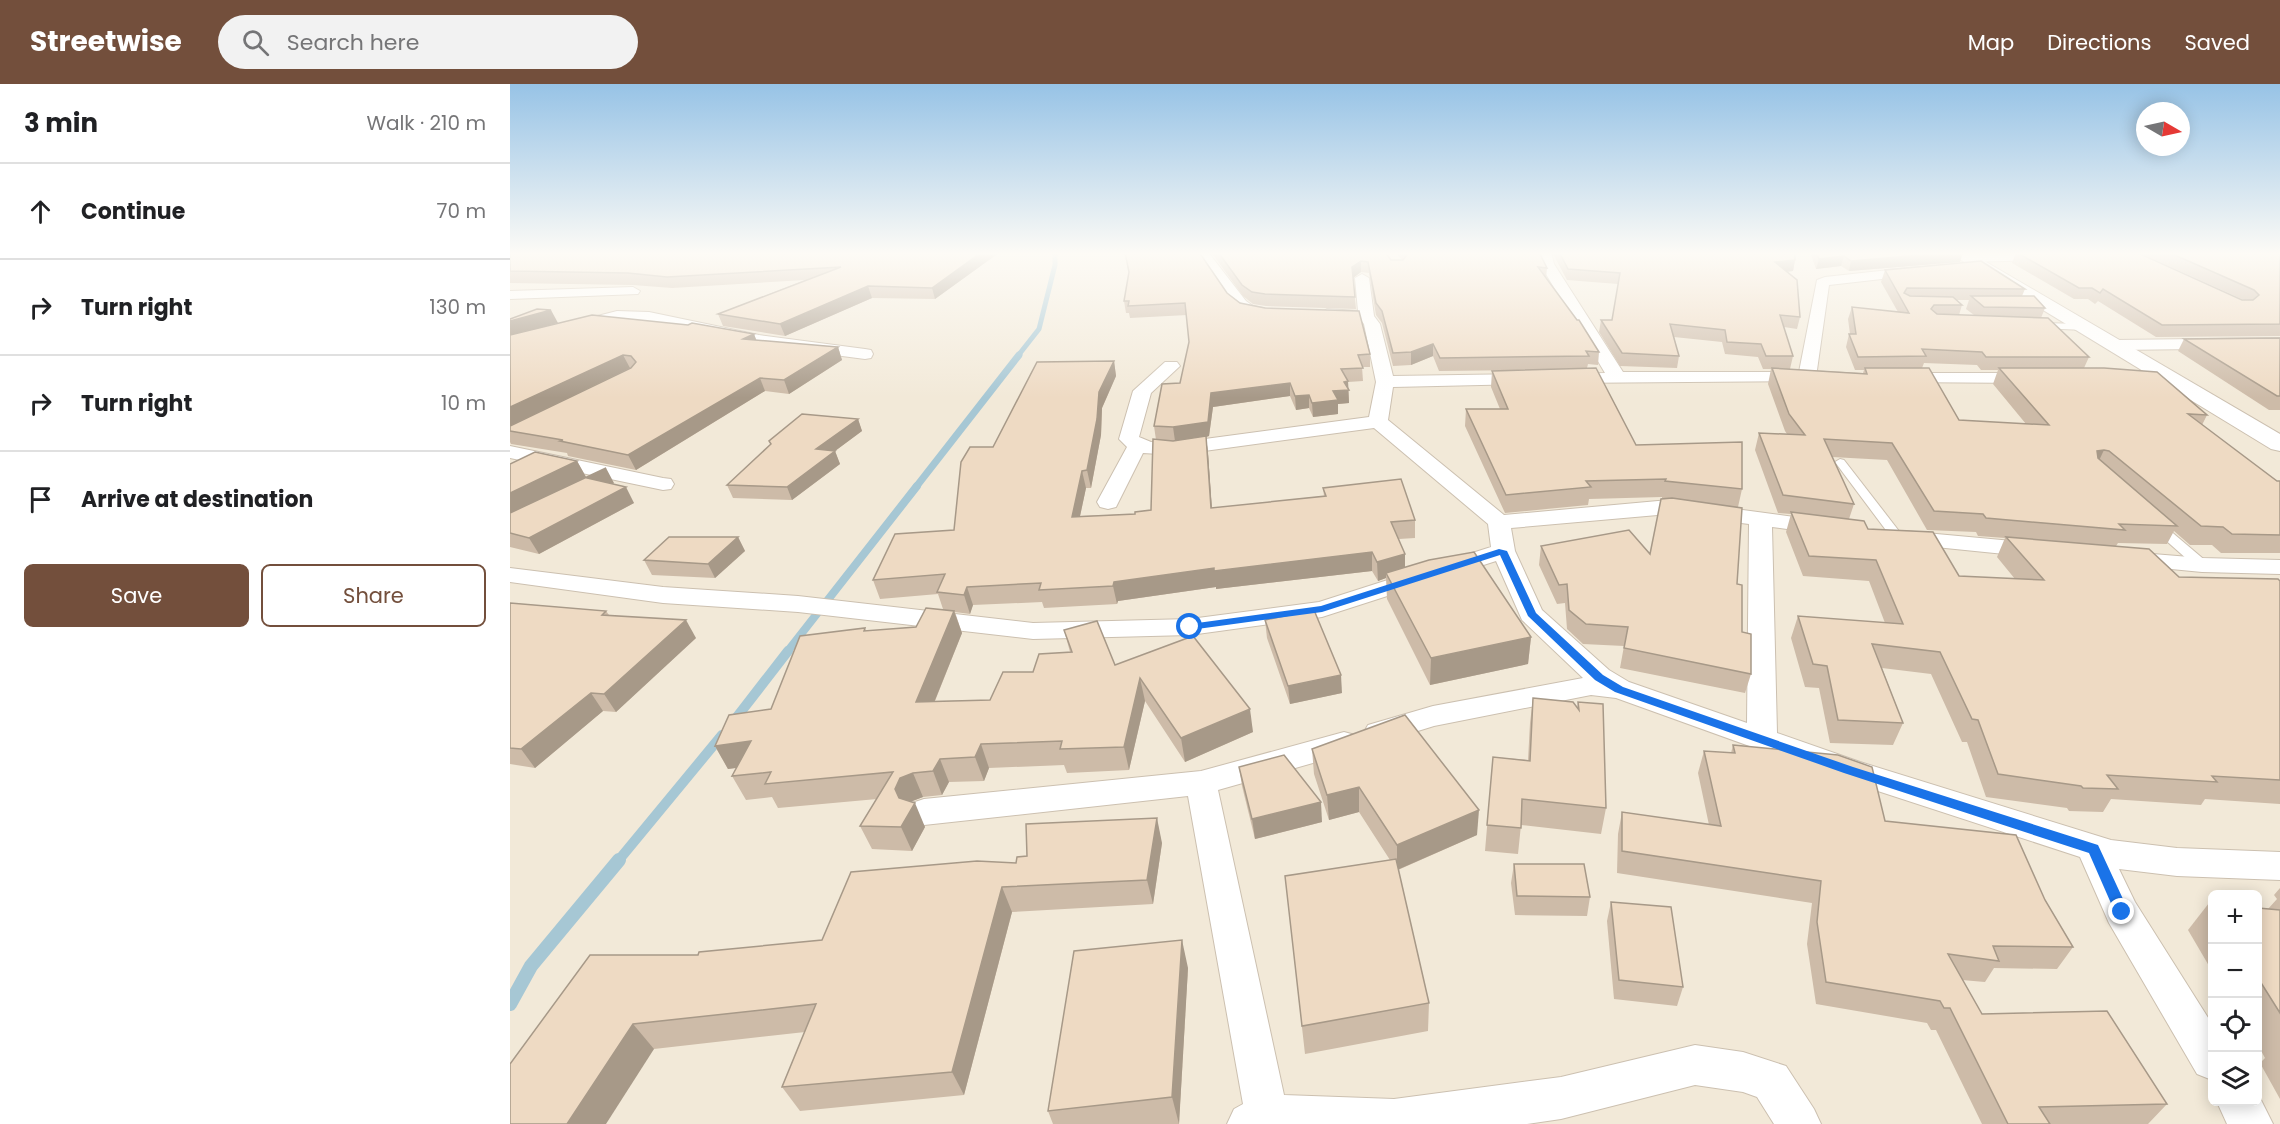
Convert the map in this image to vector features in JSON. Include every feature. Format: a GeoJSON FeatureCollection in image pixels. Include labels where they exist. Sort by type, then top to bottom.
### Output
{"type":"FeatureCollection","features":[{"type":"Feature","properties":{"kind":"street"},"geometry":{"type":"LineString","coordinates":[[1235,301],[1247,310],[1277,313]]}},
{"type":"Feature","properties":{"kind":"street"},"geometry":{"type":"LineString","coordinates":[[1364,301],[1366,316],[1372,324],[1385,382],[1378,422]]}},
{"type":"Feature","properties":{"kind":"street"},"geometry":{"type":"LineString","coordinates":[[1570,301],[1616,376]]}},
{"type":"Feature","properties":{"kind":"street"},"geometry":{"type":"LineString","coordinates":[[1385,382],[1616,376],[1813,377],[1820,301]]}},
{"type":"Feature","properties":{"kind":"street"},"geometry":{"type":"LineString","coordinates":[[2025,301],[2041,311],[2085,327],[2280,444]]}},
{"type":"Feature","properties":{"kind":"street"},"geometry":{"type":"LineString","coordinates":[[1313,314],[1366,316]]}},
{"type":"Feature","properties":{"kind":"street"},"geometry":{"type":"LineString","coordinates":[[562,330],[596,320],[633,316],[759,340],[865,354]]}},
{"type":"Feature","properties":{"kind":"street"},"geometry":{"type":"LineString","coordinates":[[2115,345],[2280,343]]}},
{"type":"Feature","properties":{"kind":"street"},"geometry":{"type":"LineString","coordinates":[[1171,366],[1142,391],[1129,439],[1137,446],[1149,449],[1175,449],[1378,422]]}},
{"type":"Feature","properties":{"kind":"street"},"geometry":{"type":"LineString","coordinates":[[2134,377],[2167,376]]}},
{"type":"Feature","properties":{"kind":"street"},"geometry":{"type":"LineString","coordinates":[[1878,378],[2045,378]]}},
{"type":"Feature","properties":{"kind":"street"},"geometry":{"type":"LineString","coordinates":[[1378,422],[1501,537],[1531,614],[1599,677],[1619,689],[1762,740],[2111,854],[2177,862],[2280,866]]}},
{"type":"Feature","properties":{"kind":"street"},"geometry":{"type":"LineString","coordinates":[[1108,502],[1137,446]]}},
{"type":"Feature","properties":{"kind":"street"},"geometry":{"type":"LineString","coordinates":[[510,452],[663,484]]}},
{"type":"Feature","properties":{"kind":"street"},"geometry":{"type":"LineString","coordinates":[[582,489],[612,474]]}},
{"type":"Feature","properties":{"kind":"street"},"geometry":{"type":"LineString","coordinates":[[510,575],[663,595],[798,604],[1033,632],[1190,627],[1322,609],[1501,537],[1669,507],[1898,538],[2062,553]]}},
{"type":"Feature","properties":{"kind":"street"},"geometry":{"type":"LineString","coordinates":[[1760,519],[1762,740]]}},
{"type":"Feature","properties":{"kind":"street"},"geometry":{"type":"LineString","coordinates":[[2109,557],[2202,565],[2280,567]]}},
{"type":"Feature","properties":{"kind":"street"},"geometry":{"type":"LineString","coordinates":[[924,813],[1201,783],[1266,767],[1433,716],[1591,686],[1619,689]]}},
{"type":"Feature","properties":{"kind":"street"},"geometry":{"type":"LineString","coordinates":[[1201,783],[1258,1120],[1394,1121],[1561,1098],[1695,1065],[1743,1072],[1771,1082],[1799,1124]]}},
{"type":"Feature","properties":{"kind":"street"},"geometry":{"type":"LineString","coordinates":[[2093,849],[2122,912],[2208,1053]]}},
{"type":"Feature","properties":{"kind":"street"},"geometry":{"type":"LineString","coordinates":[[2241,1106],[2252,1124]]}},
{"type":"Feature","properties":{"kind":"lane"},"geometry":{"type":"LineString","coordinates":[[2041,311],[2059,327]]}},
{"type":"Feature","properties":{"kind":"lane"},"geometry":{"type":"LineString","coordinates":[[2035,326],[2085,327]]}},
{"type":"Feature","properties":{"kind":"lane"},"geometry":{"type":"LineString","coordinates":[[1840,462],[1898,538]]}},
{"type":"Feature","properties":{"kind":"lane"},"geometry":{"type":"LineString","coordinates":[[2148,519],[2202,565]]}},
{"type":"Feature","properties":{"kind":"shaded area"},"geometry":{"type":"Polygon","coordinates":[[[510,301],[2280,301],[2280,1124],[510,1124],[510,301]]]}},
{"type":"Feature","properties":{"kind":"building"},"geometry":{"type":"Polygon","coordinates":[[[753,301],[834,301],[780,324],[718,314],[753,301]]]}},
{"type":"Feature","properties":{"kind":"building"},"geometry":{"type":"Polygon","coordinates":[[[1124,301],[1237,301],[1265,308],[1359,311],[1370,354],[1358,355],[1363,368],[1341,369],[1348,381],[1344,382],[1349,390],[1333,391],[1338,400],[1312,403],[1309,395],[1295,396],[1290,383],[1211,393],[1208,422],[1173,427],[1154,426],[1162,384],[1180,383],[1189,342],[1185,303],[1128,306],[1129,301],[1124,301]]]}},
{"type":"Feature","properties":{"kind":"building"},"geometry":{"type":"Polygon","coordinates":[[[1376,301],[1563,301],[1579,320],[1599,352],[1586,351],[1589,356],[1440,358],[1433,344],[1411,352],[1393,353],[1382,311],[1376,301]]]}},
{"type":"Feature","properties":{"kind":"building"},"geometry":{"type":"Polygon","coordinates":[[[1615,301],[1799,301],[1800,317],[1780,315],[1793,356],[1766,356],[1761,344],[1727,342],[1725,330],[1670,324],[1679,356],[1622,353],[1601,320],[1612,320],[1615,301]]]}},
{"type":"Feature","properties":{"kind":"building"},"geometry":{"type":"Polygon","coordinates":[[[1902,301],[1957,301],[1962,305],[1934,305],[1931,309],[1937,314],[2048,318],[2089,357],[1986,357],[1982,352],[1922,349],[1926,356],[1858,357],[1849,334],[1856,334],[1852,307],[1909,313],[1902,301]]]}},
{"type":"Feature","properties":{"kind":"building"},"geometry":{"type":"Polygon","coordinates":[[[1976,301],[2038,301],[2045,308],[1984,307],[1976,301]]]}},
{"type":"Feature","properties":{"kind":"building"},"geometry":{"type":"Polygon","coordinates":[[[2122,301],[2280,301],[2280,324],[2162,325],[2122,301]]]}},
{"type":"Feature","properties":{"kind":"building"},"geometry":{"type":"Polygon","coordinates":[[[537,309],[551,310],[510,321],[510,319],[537,309]]]}},
{"type":"Feature","properties":{"kind":"building"},"geometry":{"type":"Polygon","coordinates":[[[592,315],[688,325],[692,323],[754,334],[743,339],[838,347],[784,380],[760,378],[628,455],[510,431],[510,426],[631,368],[636,362],[631,356],[623,355],[510,407],[510,335],[592,315]]]}},
{"type":"Feature","properties":{"kind":"building"},"geometry":{"type":"Polygon","coordinates":[[[2280,338],[2280,396],[2184,339],[2280,338]]]}},
{"type":"Feature","properties":{"kind":"building"},"geometry":{"type":"Polygon","coordinates":[[[1114,361],[1099,392],[1097,419],[1087,470],[1082,471],[1072,517],[1135,514],[1135,512],[1151,510],[1153,439],[1173,441],[1206,436],[1211,508],[1326,496],[1323,488],[1401,479],[1415,520],[1391,522],[1405,554],[1377,562],[1372,552],[1214,571],[1214,568],[1114,582],[1113,586],[1039,590],[1041,583],[967,587],[964,595],[937,592],[945,574],[873,580],[895,534],[954,530],[961,462],[970,447],[993,447],[1037,362],[1114,361]]]}},
{"type":"Feature","properties":{"kind":"building"},"geometry":{"type":"Polygon","coordinates":[[[1596,368],[1636,445],[1742,442],[1742,489],[1665,481],[1666,479],[1586,481],[1591,487],[1506,495],[1466,409],[1508,409],[1492,371],[1596,368]]]}},
{"type":"Feature","properties":{"kind":"building"},"geometry":{"type":"Polygon","coordinates":[[[1772,368],[1867,374],[1865,368],[1929,368],[1959,420],[2049,425],[1999,368],[2104,368],[2157,372],[2207,415],[2188,414],[2280,481],[2280,535],[2232,534],[2223,527],[2201,526],[2109,451],[2104,450],[2097,451],[2098,458],[2177,526],[2119,524],[2125,530],[1986,518],[1983,514],[1934,511],[1892,443],[1824,439],[1854,504],[1783,495],[1759,433],[1805,435],[1789,414],[1772,368]]]}},
{"type":"Feature","properties":{"kind":"building"},"geometry":{"type":"Polygon","coordinates":[[[802,414],[858,419],[816,449],[835,451],[787,487],[727,485],[771,444],[769,441],[802,414]]]}},
{"type":"Feature","properties":{"kind":"building"},"geometry":{"type":"Polygon","coordinates":[[[535,452],[577,461],[510,493],[510,464],[535,452]]]}},
{"type":"Feature","properties":{"kind":"building"},"geometry":{"type":"Polygon","coordinates":[[[606,468],[587,478],[626,487],[529,538],[510,533],[510,513],[606,468]]]}},
{"type":"Feature","properties":{"kind":"building"},"geometry":{"type":"Polygon","coordinates":[[[1672,498],[1742,508],[1737,584],[1742,585],[1742,632],[1751,634],[1751,674],[1624,648],[1628,627],[1586,624],[1569,610],[1567,584],[1559,585],[1541,546],[1629,530],[1650,554],[1661,499],[1672,498]]]}},
{"type":"Feature","properties":{"kind":"building"},"geometry":{"type":"Polygon","coordinates":[[[1791,512],[1864,521],[1868,529],[1933,532],[1959,576],[2044,580],[2006,537],[2149,549],[2179,577],[2278,579],[2280,581],[2280,780],[2212,776],[2217,782],[2107,775],[2118,789],[2083,788],[1998,774],[1978,720],[1972,719],[1940,652],[1872,644],[1903,723],[1838,720],[1827,666],[1813,664],[1798,616],[1903,624],[1876,560],[1809,556],[1791,512]]]}},
{"type":"Feature","properties":{"kind":"building"},"geometry":{"type":"Polygon","coordinates":[[[669,537],[738,537],[708,564],[644,560],[669,537]]]}},
{"type":"Feature","properties":{"kind":"building"},"geometry":{"type":"Polygon","coordinates":[[[1474,552],[1531,637],[1431,658],[1386,573],[1429,560],[1474,552]]]}},
{"type":"Feature","properties":{"kind":"building"},"geometry":{"type":"Polygon","coordinates":[[[510,603],[606,611],[602,615],[686,620],[604,694],[591,693],[521,749],[510,748],[510,603]]]}},
{"type":"Feature","properties":{"kind":"building"},"geometry":{"type":"Polygon","coordinates":[[[926,608],[954,611],[916,702],[990,700],[1003,672],[1033,672],[1039,654],[1072,652],[1064,630],[1097,621],[1115,665],[1193,636],[1250,709],[1181,738],[1140,678],[1124,747],[1060,749],[1062,741],[981,744],[975,757],[940,759],[933,771],[913,773],[900,778],[895,789],[899,798],[915,803],[901,827],[860,826],[893,772],[765,784],[771,772],[732,776],[751,741],[715,746],[729,715],[771,709],[800,636],[865,628],[864,631],[916,627],[926,608]]]}},
{"type":"Feature","properties":{"kind":"building"},"geometry":{"type":"Polygon","coordinates":[[[1314,610],[1341,675],[1288,686],[1265,620],[1314,610]]]}},
{"type":"Feature","properties":{"kind":"building"},"geometry":{"type":"Polygon","coordinates":[[[1533,698],[1573,702],[1579,710],[1578,702],[1603,704],[1606,808],[1522,799],[1521,828],[1487,825],[1493,757],[1530,761],[1533,698]]]}},
{"type":"Feature","properties":{"kind":"building"},"geometry":{"type":"Polygon","coordinates":[[[1405,715],[1479,810],[1397,845],[1359,787],[1327,795],[1312,749],[1405,715]]]}},
{"type":"Feature","properties":{"kind":"building"},"geometry":{"type":"Polygon","coordinates":[[[1733,745],[1838,755],[1872,767],[1885,821],[2016,835],[2045,900],[2073,947],[1993,946],[1999,961],[1948,954],[1982,1014],[2107,1011],[2167,1104],[2039,1107],[2050,1124],[2008,1124],[1950,1008],[1944,1008],[1940,1001],[1826,982],[1817,922],[1821,881],[1622,851],[1622,812],[1721,826],[1704,751],[1735,753],[1733,745]]]}},
{"type":"Feature","properties":{"kind":"building"},"geometry":{"type":"Polygon","coordinates":[[[1284,755],[1321,802],[1252,819],[1239,767],[1284,755]]]}},
{"type":"Feature","properties":{"kind":"building"},"geometry":{"type":"Polygon","coordinates":[[[1157,818],[1147,880],[1002,887],[952,1072],[782,1087],[816,1004],[633,1024],[567,1124],[510,1124],[510,1064],[590,955],[698,955],[699,952],[822,940],[851,872],[977,861],[1016,863],[1017,857],[1027,856],[1026,824],[1157,818]]]}},
{"type":"Feature","properties":{"kind":"building"},"geometry":{"type":"Polygon","coordinates":[[[1396,859],[1429,1003],[1302,1026],[1285,876],[1396,859]]]}},
{"type":"Feature","properties":{"kind":"building"},"geometry":{"type":"Polygon","coordinates":[[[1514,864],[1584,864],[1590,897],[1517,896],[1514,864]]]}},
{"type":"Feature","properties":{"kind":"building"},"geometry":{"type":"Polygon","coordinates":[[[1611,902],[1671,907],[1683,987],[1619,980],[1611,902]]]}},
{"type":"Feature","properties":{"kind":"building"},"geometry":{"type":"Polygon","coordinates":[[[2262,908],[2280,910],[2280,1013],[2262,984],[2262,908]]]}},
{"type":"Feature","properties":{"kind":"building"},"geometry":{"type":"Polygon","coordinates":[[[1182,940],[1172,1097],[1048,1111],[1074,951],[1182,940]]]}},
{"type":"Feature","properties":{"kind":"waterway"},"geometry":{"type":"LineString","coordinates":[[1017,357],[1039,329],[1046,301]]}},
{"type":"Feature","properties":{"kind":"waterway"},"geometry":{"type":"LineString","coordinates":[[916,487],[1019,355]]}},
{"type":"Feature","properties":{"kind":"waterway"},"geometry":{"type":"LineString","coordinates":[[787,652],[917,486]]}},
{"type":"Feature","properties":{"kind":"waterway"},"geometry":{"type":"LineString","coordinates":[[733,722],[788,651]]}},
{"type":"Feature","properties":{"kind":"waterway"},"geometry":{"type":"LineString","coordinates":[[618,861],[722,735]]}},
{"type":"Feature","properties":{"kind":"waterway"},"geometry":{"type":"LineString","coordinates":[[510,1004],[531,966],[619,860]]}},
{"type":"Feature","properties":{"kind":"route"},"geometry":{"type":"LineString","coordinates":[[1190,627],[1322,609],[1503,551],[1531,614],[1599,677],[1619,689],[1849,770],[2093,849],[2122,912]]}}]}
